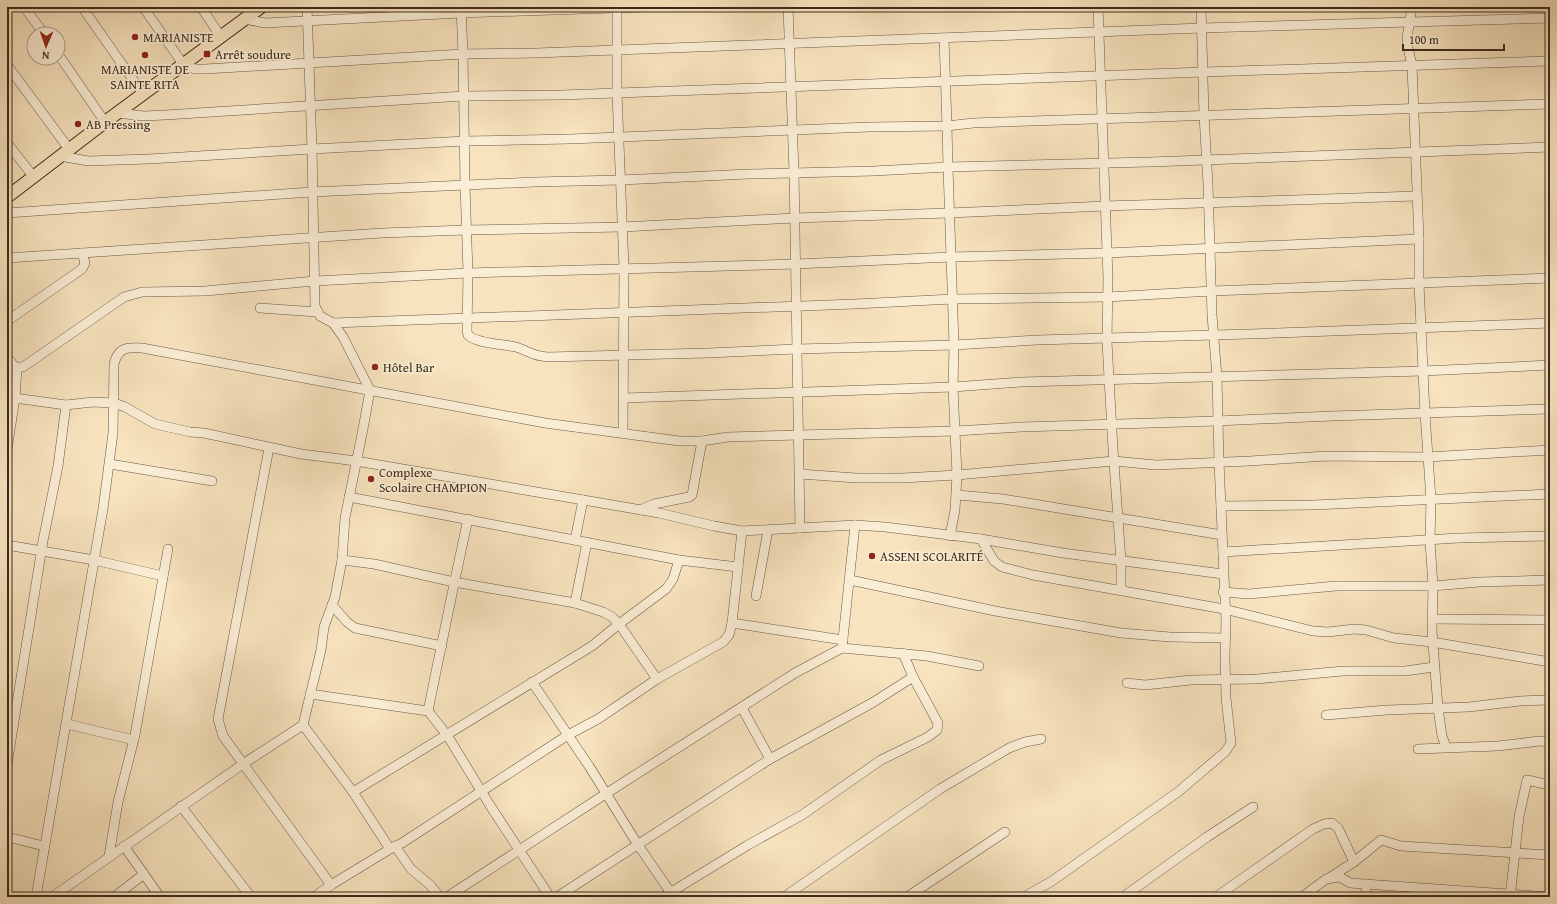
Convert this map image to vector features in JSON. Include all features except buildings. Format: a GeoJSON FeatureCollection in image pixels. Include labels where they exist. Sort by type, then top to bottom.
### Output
{"type":"FeatureCollection","features":[{"type":"Feature","properties":{"kind":"main road"},"geometry":{"type":"LineString","coordinates":[[7,197],[64,152],[259,8]]}},
{"type":"Feature","properties":{"kind":"street"},"geometry":{"type":"LineString","coordinates":[[24,7],[38,26]]}},
{"type":"Feature","properties":{"kind":"street"},"geometry":{"type":"LineString","coordinates":[[82,7],[143,94]]}},
{"type":"Feature","properties":{"kind":"street"},"geometry":{"type":"LineString","coordinates":[[143,7],[184,64],[195,69],[308,64],[463,54],[536,54],[616,49],[1202,28],[1550,18]]}},
{"type":"Feature","properties":{"kind":"street"},"geometry":{"type":"LineString","coordinates":[[201,7],[221,37]]}},
{"type":"Feature","properties":{"kind":"street"},"geometry":{"type":"LineString","coordinates":[[307,7],[312,149],[315,306],[320,316],[333,322],[796,306],[952,299],[1108,297],[1212,291],[1550,278]]}},
{"type":"Feature","properties":{"kind":"street"},"geometry":{"type":"LineString","coordinates":[[244,19],[265,23],[461,10],[641,7]]}},
{"type":"Feature","properties":{"kind":"street"},"geometry":{"type":"LineString","coordinates":[[788,7],[794,172],[799,393],[800,528]]}},
{"type":"Feature","properties":{"kind":"street"},"geometry":{"type":"LineString","coordinates":[[1098,7],[1107,253],[1109,380],[1121,561],[1121,590]]}},
{"type":"Feature","properties":{"kind":"street"},"geometry":{"type":"LineString","coordinates":[[1024,897],[1052,881],[1172,797],[1225,752],[1231,743],[1227,707],[1222,574],[1223,552],[1217,421],[1217,377],[1212,315],[1201,7]]}},
{"type":"Feature","properties":{"kind":"street"},"geometry":{"type":"LineString","coordinates":[[1412,7],[1408,48],[1412,65],[1420,239],[1424,414],[1431,499],[1430,541],[1433,586],[1432,642],[1438,708],[1442,736],[1446,747]]}},
{"type":"Feature","properties":{"kind":"street"},"geometry":{"type":"LineString","coordinates":[[617,8],[617,93],[624,268],[623,433]]}},
{"type":"Feature","properties":{"kind":"street"},"geometry":{"type":"LineString","coordinates":[[461,10],[465,141],[464,185],[468,273],[467,331],[470,338],[518,348],[538,357],[954,345],[1108,337],[1214,335],[1550,323]]}},
{"type":"Feature","properties":{"kind":"street"},"geometry":{"type":"LineString","coordinates":[[944,38],[954,345],[953,387],[957,475],[957,494],[950,536]]}},
{"type":"Feature","properties":{"kind":"street"},"geometry":{"type":"LineString","coordinates":[[117,113],[144,116],[165,115],[464,96],[561,95],[1550,61]]}},
{"type":"Feature","properties":{"kind":"street"},"geometry":{"type":"LineString","coordinates":[[7,65],[64,152],[88,161],[149,159],[465,141],[570,139],[869,127],[946,126],[973,123],[1102,120],[1204,115],[1550,104]]}},
{"type":"Feature","properties":{"kind":"street"},"geometry":{"type":"LineString","coordinates":[[66,66],[105,122]]}},
{"type":"Feature","properties":{"kind":"street"},"geometry":{"type":"LineString","coordinates":[[7,143],[33,176]]}},
{"type":"Feature","properties":{"kind":"street"},"geometry":{"type":"LineString","coordinates":[[7,213],[312,192],[464,185],[794,172],[1103,162],[1150,162],[1550,147]]}},
{"type":"Feature","properties":{"kind":"street"},"geometry":{"type":"LineString","coordinates":[[7,258],[313,238],[466,230],[622,227],[795,218],[1417,196]]}},
{"type":"Feature","properties":{"kind":"street"},"geometry":{"type":"LineString","coordinates":[[7,357],[13,366],[17,368],[22,367],[124,297],[133,294],[205,291],[315,282],[468,273],[796,264],[951,257],[1107,253],[1420,239]]}},
{"type":"Feature","properties":{"kind":"street"},"geometry":{"type":"LineString","coordinates":[[7,321],[82,269],[84,263],[82,253]]}},
{"type":"Feature","properties":{"kind":"street"},"geometry":{"type":"LineString","coordinates":[[260,308],[317,312]]}},
{"type":"Feature","properties":{"kind":"street"},"geometry":{"type":"LineString","coordinates":[[52,897],[181,806],[303,724],[321,650],[324,627],[335,597],[342,560],[345,518],[364,429],[370,390],[343,337],[333,322]]}},
{"type":"Feature","properties":{"kind":"street"},"geometry":{"type":"LineString","coordinates":[[36,897],[67,724],[110,464],[114,403],[114,364],[116,355],[122,350],[142,348],[545,423],[669,440],[702,441],[728,437],[955,431],[1021,427],[1550,409]]}},
{"type":"Feature","properties":{"kind":"street"},"geometry":{"type":"LineString","coordinates":[[624,398],[953,387],[1021,382],[1423,371],[1550,365]]}},
{"type":"Feature","properties":{"kind":"street"},"geometry":{"type":"LineString","coordinates":[[7,450],[11,398],[17,368]]}},
{"type":"Feature","properties":{"kind":"street"},"geometry":{"type":"LineString","coordinates":[[11,398],[66,405],[93,402],[114,403],[125,407],[155,424],[190,432],[227,438],[269,448],[640,510],[714,526],[742,530],[855,526],[885,527],[981,539],[1041,550],[1222,574]]}},
{"type":"Feature","properties":{"kind":"street"},"geometry":{"type":"LineString","coordinates":[[7,765],[12,707],[58,466],[66,405]]}},
{"type":"Feature","properties":{"kind":"street"},"geometry":{"type":"LineString","coordinates":[[640,510],[654,504],[686,498],[692,495],[702,441]]}},
{"type":"Feature","properties":{"kind":"street"},"geometry":{"type":"LineString","coordinates":[[269,448],[218,719],[223,736],[331,885]]}},
{"type":"Feature","properties":{"kind":"street"},"geometry":{"type":"LineString","coordinates":[[800,474],[856,478],[957,475],[1114,461],[1156,464],[1326,456],[1427,458],[1550,450]]}},
{"type":"Feature","properties":{"kind":"street"},"geometry":{"type":"LineString","coordinates":[[110,464],[212,481]]}},
{"type":"Feature","properties":{"kind":"street"},"geometry":{"type":"LineString","coordinates":[[957,494],[1003,499],[1222,535]]}},
{"type":"Feature","properties":{"kind":"street"},"geometry":{"type":"LineString","coordinates":[[1221,506],[1314,505],[1550,494]]}},
{"type":"Feature","properties":{"kind":"street"},"geometry":{"type":"LineString","coordinates":[[349,497],[679,560],[738,568]]}},
{"type":"Feature","properties":{"kind":"street"},"geometry":{"type":"LineString","coordinates":[[575,540],[583,500]]}},
{"type":"Feature","properties":{"kind":"street"},"geometry":{"type":"LineString","coordinates":[[428,711],[468,519]]}},
{"type":"Feature","properties":{"kind":"street"},"geometry":{"type":"LineString","coordinates":[[843,644],[855,526]]}},
{"type":"Feature","properties":{"kind":"street"},"geometry":{"type":"LineString","coordinates":[[314,897],[482,792],[568,735],[598,719],[657,679],[723,642],[728,635],[732,624],[742,530]]}},
{"type":"Feature","properties":{"kind":"street"},"geometry":{"type":"LineString","coordinates":[[756,596],[768,530]]}},
{"type":"Feature","properties":{"kind":"street"},"geometry":{"type":"LineString","coordinates":[[1223,552],[1430,541],[1459,538],[1550,536]]}},
{"type":"Feature","properties":{"kind":"street"},"geometry":{"type":"LineString","coordinates":[[981,539],[994,561],[1002,567],[1033,575],[1224,609],[1313,631],[1328,632],[1354,629],[1366,630],[1394,638],[1432,642],[1550,662]]}},
{"type":"Feature","properties":{"kind":"street"},"geometry":{"type":"LineString","coordinates":[[575,603],[586,542]]}},
{"type":"Feature","properties":{"kind":"street"},"geometry":{"type":"LineString","coordinates":[[7,545],[94,560],[163,576]]}},
{"type":"Feature","properties":{"kind":"street"},"geometry":{"type":"LineString","coordinates":[[109,856],[118,802],[134,740],[168,549]]}},
{"type":"Feature","properties":{"kind":"street"},"geometry":{"type":"LineString","coordinates":[[342,560],[374,564],[454,582],[575,603],[603,612],[612,617],[619,624],[657,679]]}},
{"type":"Feature","properties":{"kind":"street"},"geometry":{"type":"LineString","coordinates":[[353,792],[577,656],[666,589],[674,579],[679,560]]}},
{"type":"Feature","properties":{"kind":"street"},"geometry":{"type":"LineString","coordinates":[[850,580],[995,611],[1121,633],[1170,637],[1225,638]]}},
{"type":"Feature","properties":{"kind":"street"},"geometry":{"type":"LineString","coordinates":[[1223,592],[1248,594],[1336,586],[1433,586],[1479,582],[1550,580]]}},
{"type":"Feature","properties":{"kind":"street"},"geometry":{"type":"LineString","coordinates":[[332,605],[346,622],[355,628],[442,646]]}},
{"type":"Feature","properties":{"kind":"street"},"geometry":{"type":"LineString","coordinates":[[1432,619],[1550,620]]}},
{"type":"Feature","properties":{"kind":"street"},"geometry":{"type":"LineString","coordinates":[[732,624],[979,666]]}},
{"type":"Feature","properties":{"kind":"street"},"geometry":{"type":"LineString","coordinates":[[447,897],[607,793],[843,644]]}},
{"type":"Feature","properties":{"kind":"street"},"geometry":{"type":"LineString","coordinates":[[532,682],[607,793],[669,895],[748,845],[802,815],[881,760],[928,737],[937,730],[938,724],[902,653]]}},
{"type":"Feature","properties":{"kind":"street"},"geometry":{"type":"LineString","coordinates":[[1127,683],[1145,685],[1191,680],[1257,679],[1343,671],[1398,671],[1434,667]]}},
{"type":"Feature","properties":{"kind":"street"},"geometry":{"type":"LineString","coordinates":[[557,897],[770,759],[914,677]]}},
{"type":"Feature","properties":{"kind":"street"},"geometry":{"type":"LineString","coordinates":[[310,694],[428,711],[447,735],[550,897]]}},
{"type":"Feature","properties":{"kind":"street"},"geometry":{"type":"LineString","coordinates":[[1326,715],[1388,710],[1469,707],[1520,701],[1550,700]]}},
{"type":"Feature","properties":{"kind":"street"},"geometry":{"type":"LineString","coordinates":[[742,708],[770,759]]}},
{"type":"Feature","properties":{"kind":"street"},"geometry":{"type":"LineString","coordinates":[[67,724],[134,740]]}},
{"type":"Feature","properties":{"kind":"street"},"geometry":{"type":"LineString","coordinates":[[303,724],[393,847],[411,869],[430,885],[440,897]]}},
{"type":"Feature","properties":{"kind":"street"},"geometry":{"type":"LineString","coordinates":[[784,897],[940,789],[1009,748],[1025,742],[1041,739]]}},
{"type":"Feature","properties":{"kind":"street"},"geometry":{"type":"LineString","coordinates":[[1418,749],[1498,746],[1540,741],[1550,742]]}},
{"type":"Feature","properties":{"kind":"street"},"geometry":{"type":"LineString","coordinates":[[1511,895],[1519,817],[1527,780],[1550,784]]}},
{"type":"Feature","properties":{"kind":"street"},"geometry":{"type":"LineString","coordinates":[[181,806],[251,897]]}},
{"type":"Feature","properties":{"kind":"street"},"geometry":{"type":"LineString","coordinates":[[1123,897],[1207,837],[1253,807]]}},
{"type":"Feature","properties":{"kind":"street"},"geometry":{"type":"LineString","coordinates":[[1216,897],[1313,829],[1324,824],[1332,824],[1338,828],[1354,862]]}},
{"type":"Feature","properties":{"kind":"street"},"geometry":{"type":"LineString","coordinates":[[907,897],[1005,832]]}},
{"type":"Feature","properties":{"kind":"street"},"geometry":{"type":"LineString","coordinates":[[7,837],[44,846]]}},
{"type":"Feature","properties":{"kind":"street"},"geometry":{"type":"LineString","coordinates":[[1302,897],[1326,879],[1354,862],[1381,840],[1401,846],[1550,854]]}},
{"type":"Feature","properties":{"kind":"street"},"geometry":{"type":"LineString","coordinates":[[124,846],[160,897]]}},
{"type":"Feature","properties":{"kind":"street"},"geometry":{"type":"LineString","coordinates":[[114,897],[144,874]]}},
{"type":"Feature","properties":{"kind":"street"},"geometry":{"type":"LineString","coordinates":[[1326,879],[1340,877],[1350,883],[1550,897]]}},
{"type":"Feature","properties":{"kind":"street"},"geometry":{"type":"LineString","coordinates":[[1366,884],[1366,897]]}},
{"type":"Feature","properties":{"kind":"place","name":"MARIANISTE"},"geometry":{"type":"Point","coordinates":[135,37]}},
{"type":"Feature","properties":{"kind":"place","name":"Arrêt soudure"},"geometry":{"type":"Point","coordinates":[207,54]}},
{"type":"Feature","properties":{"kind":"place","name":"MARIANISTE DE SAINTE RITA"},"geometry":{"type":"Point","coordinates":[145,55]}},
{"type":"Feature","properties":{"kind":"place","name":"AB Pressing"},"geometry":{"type":"Point","coordinates":[78,124]}},
{"type":"Feature","properties":{"kind":"place","name":"Hôtel Bar"},"geometry":{"type":"Point","coordinates":[375,367]}},
{"type":"Feature","properties":{"kind":"place","name":"Complexe Scolaire CHAMPION"},"geometry":{"type":"Point","coordinates":[371,479]}},
{"type":"Feature","properties":{"kind":"place","name":"ASSENI SCOLARITÉ"},"geometry":{"type":"Point","coordinates":[872,556]}}]}
